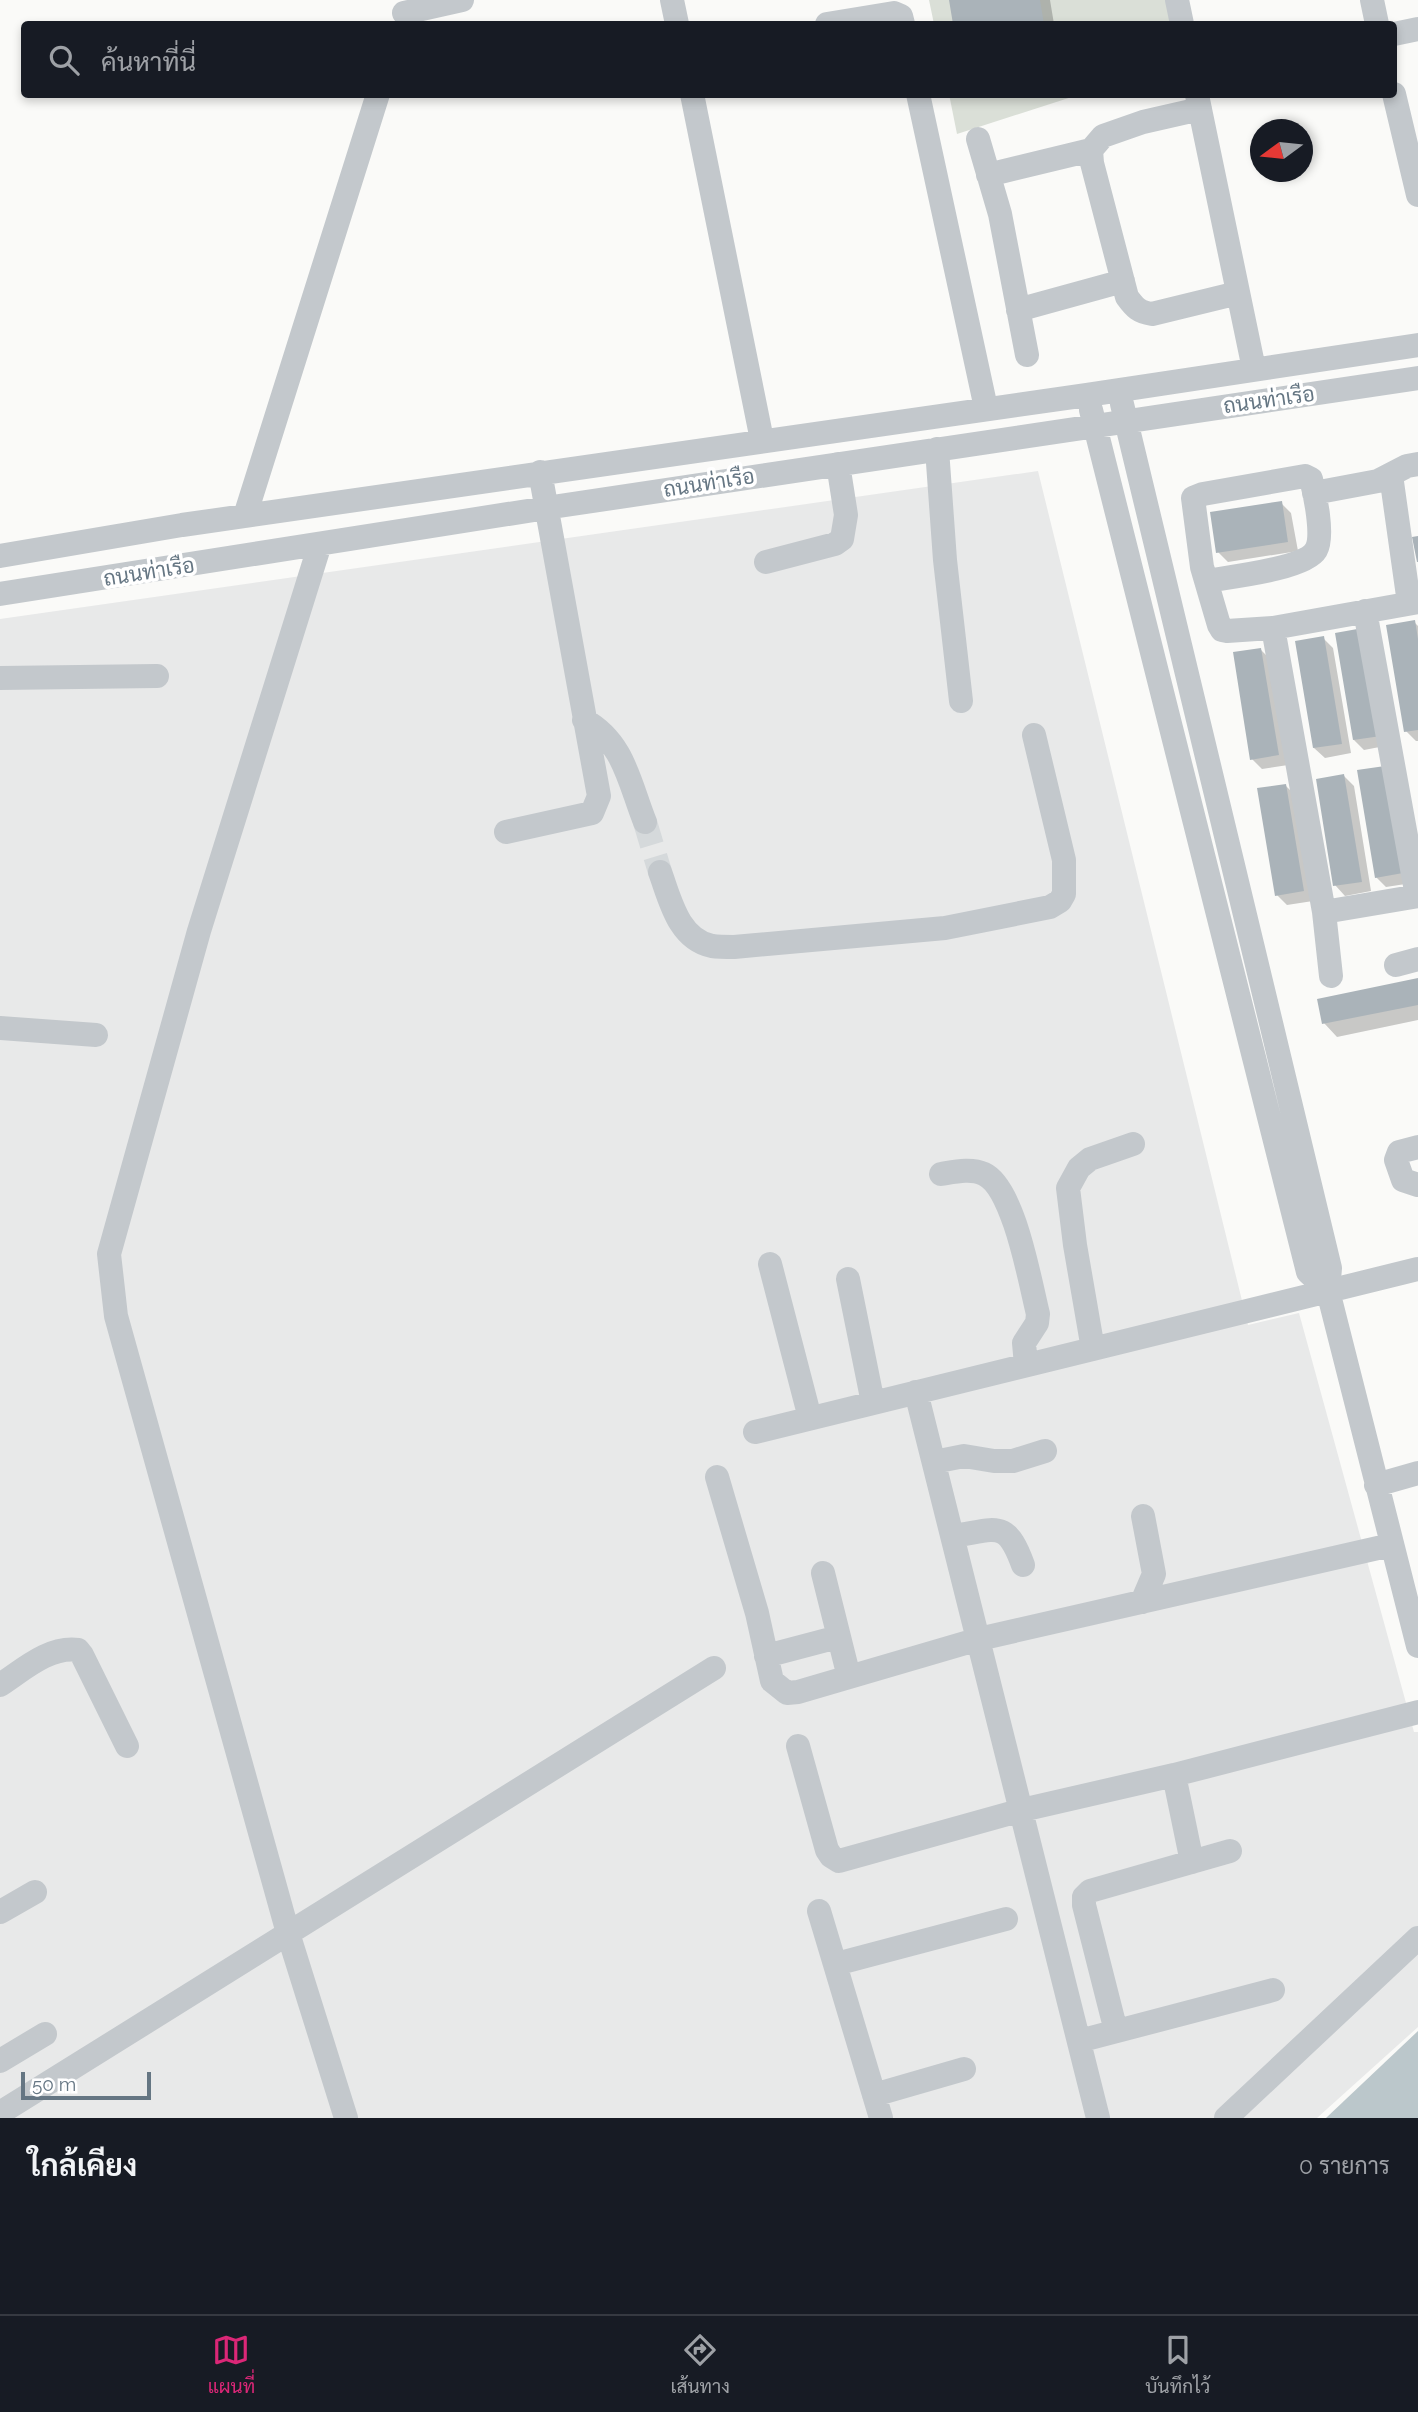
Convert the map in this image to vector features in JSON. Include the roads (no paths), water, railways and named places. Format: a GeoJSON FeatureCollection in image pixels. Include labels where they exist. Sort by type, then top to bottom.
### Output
{"type":"FeatureCollection","features":[{"type":"Feature","properties":{"kind":"street"},"geometry":{"type":"LineString","coordinates":[[404,13],[462,0]]}},
{"type":"Feature","properties":{"kind":"street"},"geometry":{"type":"LineString","coordinates":[[672,0],[676,21]]}},
{"type":"Feature","properties":{"kind":"street"},"geometry":{"type":"LineString","coordinates":[[1177,0],[1181,21]]}},
{"type":"Feature","properties":{"kind":"street"},"geometry":{"type":"LineString","coordinates":[[1372,0],[1376,21]]}},
{"type":"Feature","properties":{"kind":"street"},"geometry":{"type":"LineString","coordinates":[[845,21],[894,13],[901,16],[902,21]]}},
{"type":"Feature","properties":{"kind":"street"},"geometry":{"type":"LineString","coordinates":[[1397,33],[1418,29]]}},
{"type":"Feature","properties":{"kind":"street"},"geometry":{"type":"LineString","coordinates":[[245,516],[377,98]]}},
{"type":"Feature","properties":{"kind":"street"},"geometry":{"type":"LineString","coordinates":[[693,98],[762,440]]}},
{"type":"Feature","properties":{"kind":"street"},"geometry":{"type":"LineString","coordinates":[[919,98],[986,408]]}},
{"type":"Feature","properties":{"kind":"street"},"geometry":{"type":"LineString","coordinates":[[1395,98],[1418,195]]}},
{"type":"Feature","properties":{"kind":"street"},"geometry":{"type":"LineString","coordinates":[[988,175],[1091,150],[1102,136],[1198,102],[1254,369]]}},
{"type":"Feature","properties":{"kind":"street"},"geometry":{"type":"LineString","coordinates":[[978,139],[999,214],[1027,355]]}},
{"type":"Feature","properties":{"kind":"street"},"geometry":{"type":"LineString","coordinates":[[1091,150],[1094,173],[1127,297],[1135,308],[1152,314],[1238,293]]}},
{"type":"Feature","properties":{"kind":"street"},"geometry":{"type":"LineString","coordinates":[[1018,310],[1123,281]]}},
{"type":"Feature","properties":{"kind":"street","name":"ถนนท่าเรือ"},"geometry":{"type":"LineString","coordinates":[[0,556],[540,472],[1087,395],[1418,345]]}},
{"type":"Feature","properties":{"kind":"street","name":"ถนนท่าเรือ"},"geometry":{"type":"LineString","coordinates":[[0,594],[1125,420],[1418,378]]}},
{"type":"Feature","properties":{"kind":"street"},"geometry":{"type":"LineString","coordinates":[[1118,390],[1330,1268],[1328,1291],[1418,1646]]}},
{"type":"Feature","properties":{"kind":"street"},"geometry":{"type":"LineString","coordinates":[[1087,395],[1308,1272],[1328,1291]]}},
{"type":"Feature","properties":{"kind":"street"},"geometry":{"type":"LineString","coordinates":[[937,449],[945,560],[961,701]]}},
{"type":"Feature","properties":{"kind":"street"},"geometry":{"type":"LineString","coordinates":[[766,562],[835,544],[842,539],[846,515],[838,464]]}},
{"type":"Feature","properties":{"kind":"street"},"geometry":{"type":"LineString","coordinates":[[1314,493],[1358,486],[1418,464]]}},
{"type":"Feature","properties":{"kind":"street"},"geometry":{"type":"LineString","coordinates":[[506,832],[592,813],[599,796],[540,472]]}},
{"type":"Feature","properties":{"kind":"street"},"geometry":{"type":"LineString","coordinates":[[1206,581],[1282,568],[1311,556],[1320,537],[1311,479],[1305,476],[1193,498],[1202,567],[1206,581],[1222,630],[1273,628],[1414,602],[1391,475]]}},
{"type":"Feature","properties":{"kind":"street"},"geometry":{"type":"LineString","coordinates":[[320,544],[199,931],[108,1254],[116,1317],[288,1933],[346,2118]]}},
{"type":"Feature","properties":{"kind":"street"},"geometry":{"type":"LineString","coordinates":[[1324,912],[1417,896],[1366,611]]}},
{"type":"Feature","properties":{"kind":"street"},"geometry":{"type":"LineString","coordinates":[[1273,628],[1324,912],[1331,976]]}},
{"type":"Feature","properties":{"kind":"street"},"geometry":{"type":"LineString","coordinates":[[0,678],[157,676]]}},
{"type":"Feature","properties":{"kind":"street"},"geometry":{"type":"LineString","coordinates":[[584,720],[609,737],[618,751],[645,822]]}},
{"type":"Feature","properties":{"kind":"street"},"geometry":{"type":"LineString","coordinates":[[660,872],[679,922],[687,932],[711,946],[734,947],[945,928],[1050,906],[1060,901],[1064,894],[1064,860],[1034,734]]}},
{"type":"Feature","properties":{"kind":"street"},"geometry":{"type":"LineString","coordinates":[[0,1028],[96,1035]]}},
{"type":"Feature","properties":{"kind":"street"},"geometry":{"type":"LineString","coordinates":[[1093,1349],[1068,1188],[1079,1168],[1090,1159],[1133,1144]]}},
{"type":"Feature","properties":{"kind":"street"},"geometry":{"type":"LineString","coordinates":[[1418,1147],[1399,1152],[1396,1160],[1403,1180],[1418,1185]]}},
{"type":"Feature","properties":{"kind":"street"},"geometry":{"type":"LineString","coordinates":[[940,1174],[974,1171],[985,1175],[999,1188],[1007,1202],[1020,1240],[1038,1314],[1037,1323],[1024,1343],[1026,1365]]}},
{"type":"Feature","properties":{"kind":"street"},"geometry":{"type":"LineString","coordinates":[[770,1264],[810,1418]]}},
{"type":"Feature","properties":{"kind":"street"},"geometry":{"type":"LineString","coordinates":[[755,1432],[1418,1269]]}},
{"type":"Feature","properties":{"kind":"street"},"geometry":{"type":"LineString","coordinates":[[848,1279],[873,1403]]}},
{"type":"Feature","properties":{"kind":"street"},"geometry":{"type":"LineString","coordinates":[[916,1392],[1098,2118]]}},
{"type":"Feature","properties":{"kind":"street"},"geometry":{"type":"LineString","coordinates":[[934,1462],[964,1456],[1013,1461],[1045,1451]]}},
{"type":"Feature","properties":{"kind":"street"},"geometry":{"type":"LineString","coordinates":[[1376,1485],[1418,1473]]}},
{"type":"Feature","properties":{"kind":"street"},"geometry":{"type":"LineString","coordinates":[[717,1477],[757,1613],[772,1681],[787,1693],[979,1639],[1391,1545]]}},
{"type":"Feature","properties":{"kind":"street"},"geometry":{"type":"LineString","coordinates":[[1142,1602],[1154,1574],[1143,1516]]}},
{"type":"Feature","properties":{"kind":"street"},"geometry":{"type":"LineString","coordinates":[[953,1536],[995,1530],[1009,1534],[1023,1565]]}},
{"type":"Feature","properties":{"kind":"street"},"geometry":{"type":"LineString","coordinates":[[823,1573],[849,1677]]}},
{"type":"Feature","properties":{"kind":"street"},"geometry":{"type":"LineString","coordinates":[[766,1656],[838,1637]]}},
{"type":"Feature","properties":{"kind":"street"},"geometry":{"type":"LineString","coordinates":[[0,1685],[45,1656],[64,1650],[78,1650],[127,1746]]}},
{"type":"Feature","properties":{"kind":"street"},"geometry":{"type":"LineString","coordinates":[[0,2113],[714,1668]]}},
{"type":"Feature","properties":{"kind":"street"},"geometry":{"type":"LineString","coordinates":[[798,1746],[827,1850],[839,1861],[1022,1810],[1418,1712]]}},
{"type":"Feature","properties":{"kind":"street"},"geometry":{"type":"LineString","coordinates":[[1174,1774],[1192,1862]]}},
{"type":"Feature","properties":{"kind":"street"},"geometry":{"type":"LineString","coordinates":[[1116,2031],[1084,1897],[1090,1891],[1230,1851]]}},
{"type":"Feature","properties":{"kind":"street"},"geometry":{"type":"LineString","coordinates":[[0,1912],[35,1892]]}},
{"type":"Feature","properties":{"kind":"street"},"geometry":{"type":"LineString","coordinates":[[819,1911],[877,2107],[964,2069]]}},
{"type":"Feature","properties":{"kind":"street"},"geometry":{"type":"LineString","coordinates":[[836,1965],[1006,1919]]}},
{"type":"Feature","properties":{"kind":"street"},"geometry":{"type":"LineString","coordinates":[[1226,2118],[1418,1938]]}},
{"type":"Feature","properties":{"kind":"street"},"geometry":{"type":"LineString","coordinates":[[1079,2041],[1273,1990]]}},
{"type":"Feature","properties":{"kind":"street"},"geometry":{"type":"LineString","coordinates":[[0,2061],[45,2034]]}},
{"type":"Feature","properties":{"kind":"tunnel"},"geometry":{"type":"LineString","coordinates":[[645,822],[660,872]]}}]}
